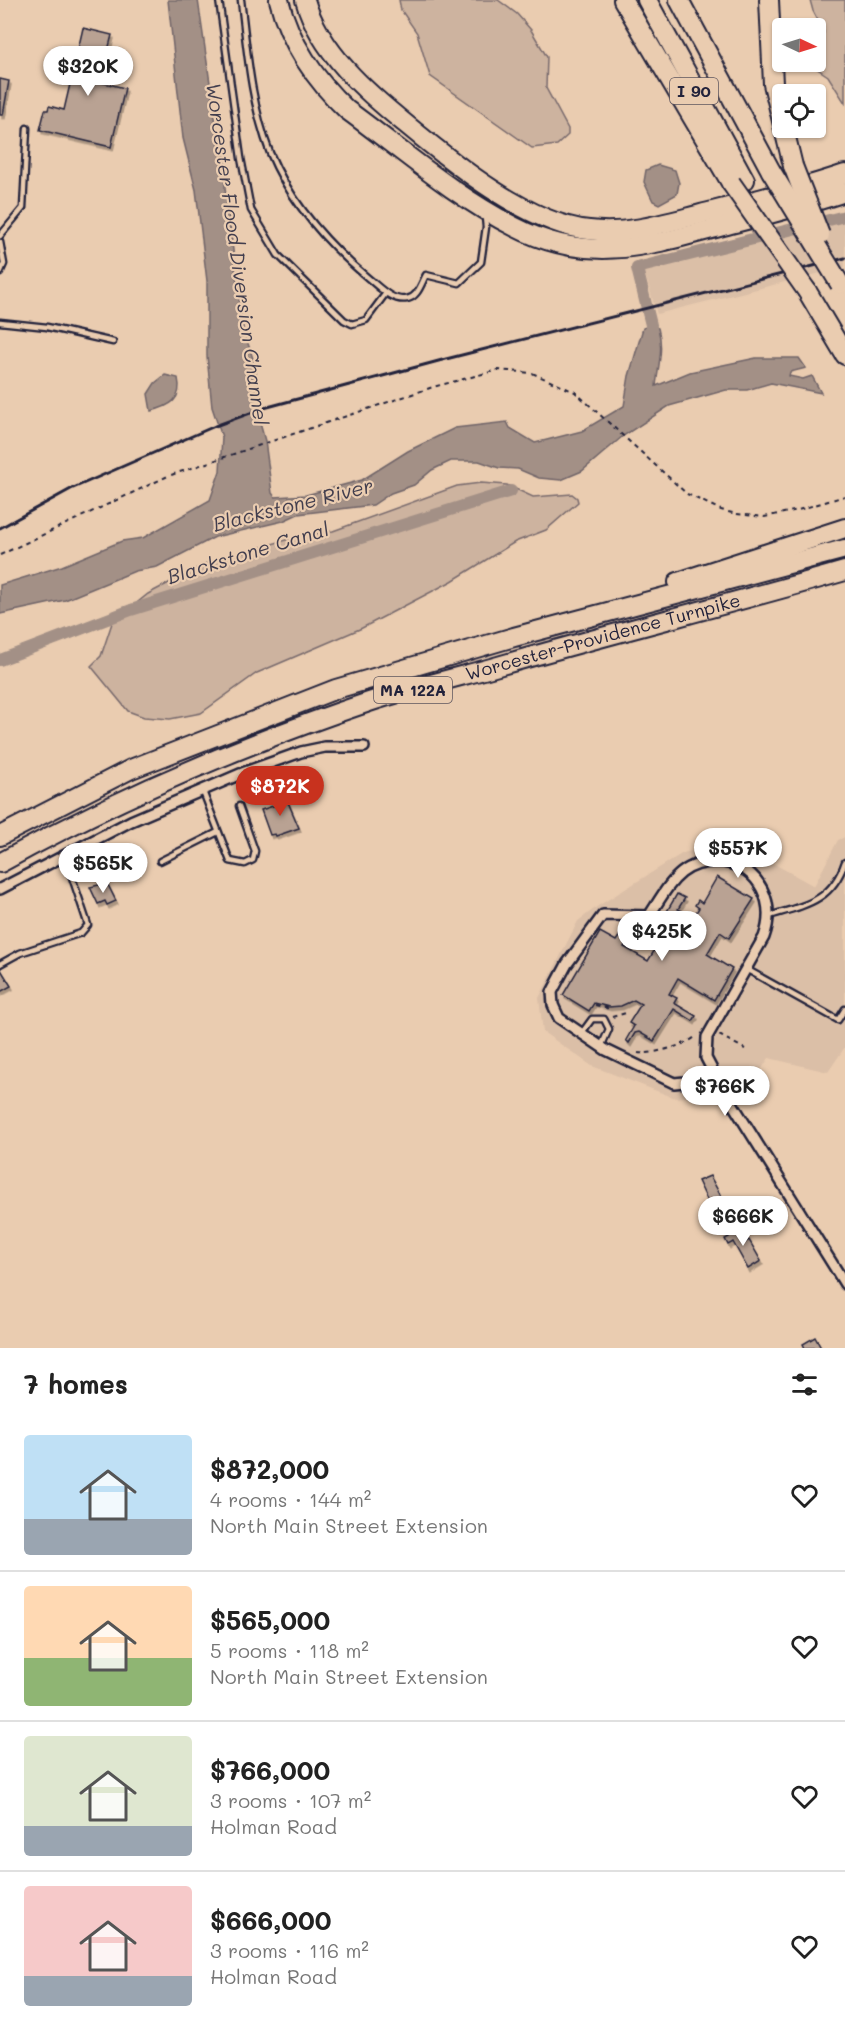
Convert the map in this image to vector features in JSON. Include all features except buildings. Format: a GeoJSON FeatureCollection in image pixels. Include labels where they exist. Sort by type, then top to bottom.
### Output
{"type":"FeatureCollection","features":[{"type":"Feature","properties":{"kind":"highway"},"geometry":{"type":"LineString","coordinates":[[279,0],[290,32],[310,69],[331,95],[484,210],[516,228],[549,240],[597,249],[658,244],[845,192]]}},
{"type":"Feature","properties":{"kind":"highway"},"geometry":{"type":"LineString","coordinates":[[305,0],[309,14],[342,64],[384,106],[447,158],[535,214],[555,222],[589,230],[648,226],[814,185],[845,174]]}},
{"type":"Feature","properties":{"kind":"highway"},"geometry":{"type":"LineString","coordinates":[[623,0],[738,182]]}},
{"type":"Feature","properties":{"kind":"highway","name":"I 90"},"geometry":{"type":"LineString","coordinates":[[647,0],[738,182],[845,355]]}},
{"type":"Feature","properties":{"kind":"highway","name":"I 90"},"geometry":{"type":"LineString","coordinates":[[679,0],[771,171],[842,289]]}},
{"type":"Feature","properties":{"kind":"highway"},"geometry":{"type":"LineString","coordinates":[[769,0],[773,84],[793,166],[842,289]]}},
{"type":"Feature","properties":{"kind":"highway"},"geometry":{"type":"LineString","coordinates":[[514,638],[565,615],[736,565],[845,528]]}},
{"type":"Feature","properties":{"kind":"highway","name":"Worcester-Providence Turnpike"},"geometry":{"type":"LineString","coordinates":[[0,836],[78,794],[221,732],[336,689],[514,638],[845,549]]}},
{"type":"Feature","properties":{"kind":"highway","name":"Worcester-Providence Turnpike"},"geometry":{"type":"LineString","coordinates":[[0,863],[87,817],[166,780],[300,726],[372,702],[610,633],[845,571]]}},
{"type":"Feature","properties":{"kind":"street"},"geometry":{"type":"LineString","coordinates":[[0,889],[202,789],[301,752],[325,747],[364,747]]}},
{"type":"Feature","properties":{"kind":"street"},"geometry":{"type":"LineString","coordinates":[[717,1079],[674,1083],[601,1047],[559,1018],[553,1005],[552,992],[567,964],[603,915],[649,916],[673,879],[682,871],[699,864],[718,862],[742,867],[752,874],[765,897],[769,916],[765,937],[706,1042],[706,1058],[845,1284]]}},
{"type":"Feature","properties":{"kind":"lane"},"geometry":{"type":"LineString","coordinates":[[219,0],[241,158],[251,210],[257,223],[278,255],[344,320],[352,324],[366,320],[386,293]]}},
{"type":"Feature","properties":{"kind":"lane"},"geometry":{"type":"LineString","coordinates":[[241,0],[259,121],[271,154],[292,196],[323,237],[386,293],[399,299],[409,299],[416,295],[426,275],[459,283],[480,262],[486,227],[484,210]]}},
{"type":"Feature","properties":{"kind":"lane"},"geometry":{"type":"LineString","coordinates":[[0,236],[23,208],[27,128]]}},
{"type":"Feature","properties":{"kind":"lane"},"geometry":{"type":"LineString","coordinates":[[0,242],[4,264],[0,273]]}},
{"type":"Feature","properties":{"kind":"lane"},"geometry":{"type":"LineString","coordinates":[[0,322],[47,327],[113,342]]}},
{"type":"Feature","properties":{"kind":"lane"},"geometry":{"type":"LineString","coordinates":[[202,789],[230,861],[245,864],[253,860],[255,851],[238,806]]}},
{"type":"Feature","properties":{"kind":"lane"},"geometry":{"type":"LineString","coordinates":[[160,861],[218,832]]}},
{"type":"Feature","properties":{"kind":"lane"},"geometry":{"type":"LineString","coordinates":[[0,964],[20,953],[81,933],[88,925],[82,902],[61,857]]}},
{"type":"Feature","properties":{"kind":"lane"},"geometry":{"type":"LineString","coordinates":[[769,916],[825,896],[842,880],[845,862]]}},
{"type":"Feature","properties":{"kind":"lane"},"geometry":{"type":"LineString","coordinates":[[746,969],[838,1020],[845,1009]]}},
{"type":"Feature","properties":{"kind":"lane"},"geometry":{"type":"LineString","coordinates":[[581,1034],[591,1019],[604,1019],[609,1029],[601,1047]]}},
{"type":"Feature","properties":{"kind":"path"},"geometry":{"type":"LineString","coordinates":[[0,555],[168,476],[484,372],[509,370],[532,373],[562,384],[584,399],[675,485],[687,494],[721,510],[764,517],[845,496]]}},
{"type":"Feature","properties":{"kind":"path"},"geometry":{"type":"LineString","coordinates":[[595,1005],[607,1008],[608,1016]]}},
{"type":"Feature","properties":{"kind":"path"},"geometry":{"type":"LineString","coordinates":[[601,1012],[613,1022]]}},
{"type":"Feature","properties":{"kind":"path"},"geometry":{"type":"LineString","coordinates":[[608,1016],[629,1012]]}},
{"type":"Feature","properties":{"kind":"path"},"geometry":{"type":"LineString","coordinates":[[635,1053],[645,1054],[663,1048],[686,1045],[699,1031]]}},
{"type":"Feature","properties":{"kind":"path"},"geometry":{"type":"LineString","coordinates":[[719,1035],[745,1049]]}},
{"type":"Feature","properties":{"kind":"shaded area"},"geometry":{"type":"Polygon","coordinates":[[[399,0],[498,0],[517,14],[531,30],[547,57],[546,88],[568,129],[568,135],[557,145],[532,148],[430,76],[417,33],[401,10],[399,0]]]}},
{"type":"Feature","properties":{"kind":"shaded area"},"geometry":{"type":"Polygon","coordinates":[[[810,0],[845,0],[845,103],[828,76],[822,72],[826,72],[826,18],[817,18],[810,0]]]}},
{"type":"Feature","properties":{"kind":"shaded area"},"geometry":{"type":"Polygon","coordinates":[[[845,222],[845,267],[657,314],[644,271],[845,222]]]}},
{"type":"Feature","properties":{"kind":"shaded area"},"geometry":{"type":"Polygon","coordinates":[[[481,483],[507,485],[533,497],[572,494],[578,502],[546,530],[515,542],[452,581],[362,628],[257,673],[201,713],[170,719],[144,717],[128,711],[91,666],[101,656],[112,623],[148,594],[207,563],[303,535],[333,531],[457,486],[481,483]]]}},
{"type":"Feature","properties":{"kind":"shaded area"},"geometry":{"type":"Polygon","coordinates":[[[845,837],[845,1047],[828,1072],[769,1058],[747,1091],[675,1098],[592,1066],[543,1032],[539,998],[578,921],[598,906],[683,853],[733,841],[814,886],[838,840],[845,837]]]}},
{"type":"Feature","properties":{"kind":"water","name":"Blackstone River"},"geometry":{"type":"Polygon","coordinates":[[[168,0],[198,0],[219,145],[226,158],[225,188],[243,328],[256,368],[255,405],[265,441],[272,493],[275,497],[306,495],[362,480],[408,451],[455,428],[507,422],[510,428],[535,443],[582,431],[624,406],[629,376],[643,328],[651,325],[658,328],[660,343],[656,386],[690,372],[756,358],[799,358],[806,368],[790,372],[789,376],[803,379],[812,376],[821,393],[771,383],[747,390],[726,390],[669,406],[623,436],[582,471],[561,480],[539,478],[518,469],[499,468],[479,461],[451,461],[432,470],[414,485],[391,493],[373,505],[298,514],[283,521],[215,537],[157,567],[135,571],[65,600],[0,614],[0,585],[62,566],[122,541],[143,538],[210,500],[220,471],[222,437],[212,407],[207,356],[207,281],[196,190],[183,138],[168,0]]]}},
{"type":"Feature","properties":{"kind":"water"},"geometry":{"type":"Polygon","coordinates":[[[658,165],[675,170],[679,183],[677,194],[659,204],[653,201],[644,182],[646,170],[658,165]]]}},
{"type":"Feature","properties":{"kind":"water"},"geometry":{"type":"Polygon","coordinates":[[[165,375],[178,378],[179,392],[174,401],[151,411],[148,394],[155,383],[165,375]]]}},
{"type":"Feature","properties":{"kind":"waterway"},"geometry":{"type":"LineString","coordinates":[[651,339],[651,325],[637,268],[845,216]]}},
{"type":"Feature","properties":{"kind":"waterway","name":"Blackstone Canal"},"geometry":{"type":"LineString","coordinates":[[0,660],[131,610],[511,491]]}},
{"type":"Feature","properties":{"kind":"railway"},"geometry":{"type":"LineString","coordinates":[[0,528],[71,489],[215,426],[264,408],[446,359],[845,258]]}},
{"type":"Feature","properties":{"kind":"water label","name":"Worcester Flood Diversion Channel"},"geometry":{"type":"Point","coordinates":[237,254]}}]}
